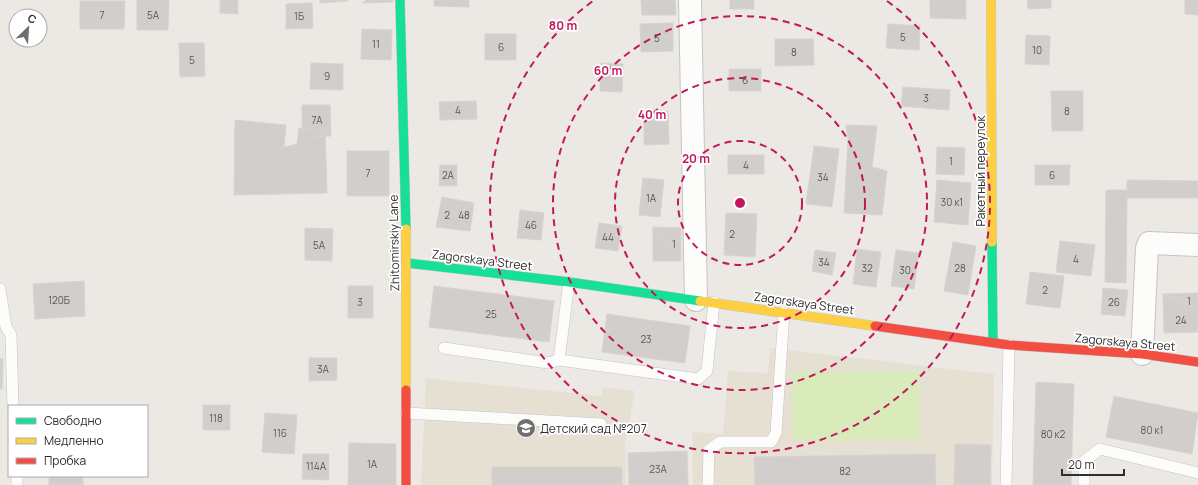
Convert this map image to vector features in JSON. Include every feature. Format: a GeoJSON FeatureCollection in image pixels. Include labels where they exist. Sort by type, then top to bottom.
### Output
{"type":"FeatureCollection","features":[{"type":"Feature","properties":{"kind":"street","name":"Zhitomirskiy Lane"},"geometry":{"type":"LineString","coordinates":[[400,0],[407,263],[406,485]]}},
{"type":"Feature","properties":{"kind":"street"},"geometry":{"type":"LineString","coordinates":[[690,0],[705,301]]}},
{"type":"Feature","properties":{"kind":"street","name":"Ракетный переулок"},"geometry":{"type":"LineString","coordinates":[[991,0],[993,342]]}},
{"type":"Feature","properties":{"kind":"street"},"geometry":{"type":"LineString","coordinates":[[1142,354],[1147,248],[1149,243],[1198,245]]}},
{"type":"Feature","properties":{"kind":"street","name":"Zagorskaya Street"},"geometry":{"type":"LineString","coordinates":[[407,263],[568,282],[1009,345],[1142,354],[1198,362]]}},
{"type":"Feature","properties":{"kind":"lane"},"geometry":{"type":"LineString","coordinates":[[559,360],[568,282]]}},
{"type":"Feature","properties":{"kind":"lane"},"geometry":{"type":"LineString","coordinates":[[0,289],[6,326],[11,335],[13,405]]}},
{"type":"Feature","properties":{"kind":"lane"},"geometry":{"type":"LineString","coordinates":[[444,348],[548,364],[559,360],[698,379],[707,371],[705,301]]}},
{"type":"Feature","properties":{"kind":"lane"},"geometry":{"type":"LineString","coordinates":[[708,485],[709,450],[720,442],[771,442],[776,433],[784,312]]}},
{"type":"Feature","properties":{"kind":"lane"},"geometry":{"type":"LineString","coordinates":[[1006,485],[1009,345]]}},
{"type":"Feature","properties":{"kind":"lane"},"geometry":{"type":"LineString","coordinates":[[406,413],[601,424]]}},
{"type":"Feature","properties":{"kind":"lane"},"geometry":{"type":"LineString","coordinates":[[1084,485],[1084,461],[1100,449],[1198,473]]}},
{"type":"Feature","properties":{"kind":"shaded area"},"geometry":{"type":"Polygon","coordinates":[[[770,348],[994,374],[992,485],[693,485],[692,432],[723,434],[728,371],[768,373],[770,348]]]}},
{"type":"Feature","properties":{"kind":"shaded area","name":"Детский сад №207"},"geometry":{"type":"Polygon","coordinates":[[[426,378],[601,396],[603,387],[635,391],[625,443],[626,485],[421,485],[426,378]]]}},
{"type":"Feature","properties":{"kind":"green space"},"geometry":{"type":"Polygon","coordinates":[[[919,371],[920,440],[793,441],[792,372],[919,371]]]}},
{"type":"Feature","properties":{"kind":"building"},"geometry":{"type":"Polygon","coordinates":[[[137,0],[169,0],[168,30],[137,30],[137,0]]]}},
{"type":"Feature","properties":{"kind":"building"},"geometry":{"type":"Polygon","coordinates":[[[220,0],[238,0],[238,14],[220,13],[220,0]]]}},
{"type":"Feature","properties":{"kind":"building"},"geometry":{"type":"Polygon","coordinates":[[[320,0],[348,0],[348,1],[320,3],[320,0]]]}},
{"type":"Feature","properties":{"kind":"building"},"geometry":{"type":"Polygon","coordinates":[[[366,0],[393,0],[393,2],[363,3],[366,0]]]}},
{"type":"Feature","properties":{"kind":"building"},"geometry":{"type":"Polygon","coordinates":[[[434,0],[469,0],[469,7],[434,6],[434,0]]]}},
{"type":"Feature","properties":{"kind":"building"},"geometry":{"type":"Polygon","coordinates":[[[641,0],[675,0],[676,15],[642,15],[641,0]]]}},
{"type":"Feature","properties":{"kind":"building"},"geometry":{"type":"Polygon","coordinates":[[[730,0],[754,0],[754,9],[730,9],[730,0]]]}},
{"type":"Feature","properties":{"kind":"building"},"geometry":{"type":"Polygon","coordinates":[[[930,0],[966,0],[966,19],[930,18],[930,0]]]}},
{"type":"Feature","properties":{"kind":"building"},"geometry":{"type":"Polygon","coordinates":[[[1027,0],[1051,0],[1051,8],[1028,9],[1027,0]]]}},
{"type":"Feature","properties":{"kind":"building"},"geometry":{"type":"Polygon","coordinates":[[[1185,0],[1198,0],[1198,15],[1185,14],[1185,0]]]}},
{"type":"Feature","properties":{"kind":"building"},"geometry":{"type":"Polygon","coordinates":[[[80,1],[125,1],[124,29],[80,29],[80,1]]]}},
{"type":"Feature","properties":{"kind":"building"},"geometry":{"type":"Polygon","coordinates":[[[312,3],[313,28],[286,29],[286,4],[312,3]]]}},
{"type":"Feature","properties":{"kind":"building"},"geometry":{"type":"Polygon","coordinates":[[[673,23],[673,51],[641,52],[640,24],[673,23]]]}},
{"type":"Feature","properties":{"kind":"building"},"geometry":{"type":"Polygon","coordinates":[[[888,24],[920,26],[919,50],[886,48],[888,24]]]}},
{"type":"Feature","properties":{"kind":"building"},"geometry":{"type":"Polygon","coordinates":[[[362,29],[392,30],[391,60],[361,59],[362,29]]]}},
{"type":"Feature","properties":{"kind":"building"},"geometry":{"type":"Polygon","coordinates":[[[485,34],[516,34],[516,60],[485,60],[485,34]]]}},
{"type":"Feature","properties":{"kind":"building"},"geometry":{"type":"Polygon","coordinates":[[[1026,35],[1050,36],[1049,65],[1025,64],[1026,35]]]}},
{"type":"Feature","properties":{"kind":"building"},"geometry":{"type":"Polygon","coordinates":[[[775,39],[813,39],[814,65],[775,66],[775,39]]]}},
{"type":"Feature","properties":{"kind":"building"},"geometry":{"type":"Polygon","coordinates":[[[179,43],[204,43],[205,76],[180,77],[179,43]]]}},
{"type":"Feature","properties":{"kind":"building"},"geometry":{"type":"Polygon","coordinates":[[[311,63],[343,64],[343,90],[310,89],[311,63]]]}},
{"type":"Feature","properties":{"kind":"building"},"geometry":{"type":"Polygon","coordinates":[[[601,63],[623,64],[622,92],[600,91],[601,63]]]}},
{"type":"Feature","properties":{"kind":"building"},"geometry":{"type":"Polygon","coordinates":[[[729,69],[761,69],[761,91],[729,91],[729,69]]]}},
{"type":"Feature","properties":{"kind":"building"},"geometry":{"type":"Polygon","coordinates":[[[903,87],[950,90],[949,110],[901,106],[903,87]]]}},
{"type":"Feature","properties":{"kind":"building"},"geometry":{"type":"Polygon","coordinates":[[[1051,91],[1083,91],[1083,131],[1052,131],[1051,91]]]}},
{"type":"Feature","properties":{"kind":"building"},"geometry":{"type":"Polygon","coordinates":[[[476,101],[477,119],[440,120],[439,102],[476,101]]]}},
{"type":"Feature","properties":{"kind":"building"},"geometry":{"type":"Polygon","coordinates":[[[302,105],[330,105],[331,136],[302,137],[302,105]]]}},
{"type":"Feature","properties":{"kind":"building"},"geometry":{"type":"Polygon","coordinates":[[[644,111],[668,111],[669,144],[644,145],[644,111]]]}},
{"type":"Feature","properties":{"kind":"building"},"geometry":{"type":"Polygon","coordinates":[[[235,120],[286,125],[284,147],[297,144],[299,128],[325,130],[327,193],[234,195],[235,120]]]}},
{"type":"Feature","properties":{"kind":"building"},"geometry":{"type":"Polygon","coordinates":[[[846,125],[877,126],[872,167],[887,171],[882,215],[844,213],[848,139],[846,125]]]}},
{"type":"Feature","properties":{"kind":"building"},"geometry":{"type":"Polygon","coordinates":[[[814,146],[839,149],[832,207],[806,204],[814,146]]]}},
{"type":"Feature","properties":{"kind":"building"},"geometry":{"type":"Polygon","coordinates":[[[937,147],[965,148],[964,175],[936,174],[937,147]]]}},
{"type":"Feature","properties":{"kind":"building"},"geometry":{"type":"Polygon","coordinates":[[[347,151],[389,151],[389,196],[347,196],[347,151]]]}},
{"type":"Feature","properties":{"kind":"building"},"geometry":{"type":"Polygon","coordinates":[[[728,155],[764,155],[764,174],[728,174],[728,155]]]}},
{"type":"Feature","properties":{"kind":"building"},"geometry":{"type":"Polygon","coordinates":[[[440,165],[457,165],[457,186],[439,186],[440,165]]]}},
{"type":"Feature","properties":{"kind":"building"},"geometry":{"type":"Polygon","coordinates":[[[1035,165],[1070,165],[1069,185],[1035,185],[1035,165]]]}},
{"type":"Feature","properties":{"kind":"building"},"geometry":{"type":"Polygon","coordinates":[[[643,178],[664,180],[660,217],[639,215],[643,178]]]}},
{"type":"Feature","properties":{"kind":"building"},"geometry":{"type":"Polygon","coordinates":[[[937,180],[971,183],[968,225],[934,222],[937,180]]]}},
{"type":"Feature","properties":{"kind":"building"},"geometry":{"type":"Polygon","coordinates":[[[1127,180],[1198,181],[1198,198],[1127,198],[1126,283],[1105,282],[1106,190],[1127,190],[1127,180]]]}},
{"type":"Feature","properties":{"kind":"building"},"geometry":{"type":"Polygon","coordinates":[[[442,197],[474,203],[436,227],[442,197]]]}},
{"type":"Feature","properties":{"kind":"building"},"geometry":{"type":"Polygon","coordinates":[[[474,203],[470,231],[436,227],[474,203]]]}},
{"type":"Feature","properties":{"kind":"building"},"geometry":{"type":"Polygon","coordinates":[[[520,210],[544,213],[541,240],[517,238],[520,210]]]}},
{"type":"Feature","properties":{"kind":"building"},"geometry":{"type":"Polygon","coordinates":[[[726,213],[757,214],[724,255],[726,213]]]}},
{"type":"Feature","properties":{"kind":"building"},"geometry":{"type":"Polygon","coordinates":[[[757,214],[755,257],[724,255],[757,214]]]}},
{"type":"Feature","properties":{"kind":"building"},"geometry":{"type":"Polygon","coordinates":[[[599,223],[622,226],[618,251],[595,248],[599,223]]]}},
{"type":"Feature","properties":{"kind":"building"},"geometry":{"type":"Polygon","coordinates":[[[653,227],[681,261],[653,261],[653,227]]]}},
{"type":"Feature","properties":{"kind":"building"},"geometry":{"type":"Polygon","coordinates":[[[653,227],[681,228],[681,261],[653,227]]]}},
{"type":"Feature","properties":{"kind":"building"},"geometry":{"type":"Polygon","coordinates":[[[305,228],[333,229],[332,261],[305,260],[305,228]]]}},
{"type":"Feature","properties":{"kind":"building"},"geometry":{"type":"Polygon","coordinates":[[[1060,241],[1095,245],[1091,276],[1056,272],[1060,241]]]}},
{"type":"Feature","properties":{"kind":"building"},"geometry":{"type":"Polygon","coordinates":[[[953,242],[976,246],[968,295],[944,291],[953,242]]]}},
{"type":"Feature","properties":{"kind":"building"},"geometry":{"type":"Polygon","coordinates":[[[857,249],[881,252],[876,287],[853,284],[857,249]]]}},
{"type":"Feature","properties":{"kind":"building"},"geometry":{"type":"Polygon","coordinates":[[[815,250],[836,253],[832,275],[812,271],[815,250]]]}},
{"type":"Feature","properties":{"kind":"building"},"geometry":{"type":"Polygon","coordinates":[[[896,250],[919,253],[914,289],[891,286],[896,250]]]}},
{"type":"Feature","properties":{"kind":"building"},"geometry":{"type":"Polygon","coordinates":[[[1030,272],[1064,276],[1060,308],[1026,304],[1030,272]]]}},
{"type":"Feature","properties":{"kind":"building"},"geometry":{"type":"Polygon","coordinates":[[[84,281],[85,316],[35,319],[33,284],[84,281]]]}},
{"type":"Feature","properties":{"kind":"building"},"geometry":{"type":"Polygon","coordinates":[[[348,286],[373,286],[373,318],[348,318],[348,286]]]}},
{"type":"Feature","properties":{"kind":"building"},"geometry":{"type":"Polygon","coordinates":[[[434,286],[554,301],[549,342],[429,327],[434,286]]]}},
{"type":"Feature","properties":{"kind":"building"},"geometry":{"type":"Polygon","coordinates":[[[1103,288],[1128,290],[1125,316],[1101,314],[1103,288]]]}},
{"type":"Feature","properties":{"kind":"building"},"geometry":{"type":"Polygon","coordinates":[[[1198,293],[1198,309],[1163,294],[1198,293]]]}},
{"type":"Feature","properties":{"kind":"building"},"geometry":{"type":"Polygon","coordinates":[[[1163,294],[1198,309],[1198,332],[1164,333],[1163,294]]]}},
{"type":"Feature","properties":{"kind":"building"},"geometry":{"type":"Polygon","coordinates":[[[607,314],[690,326],[685,363],[602,352],[607,314]]]}},
{"type":"Feature","properties":{"kind":"building"},"geometry":{"type":"Polygon","coordinates":[[[309,358],[337,358],[337,380],[309,381],[309,358]]]}},
{"type":"Feature","properties":{"kind":"building"},"geometry":{"type":"Polygon","coordinates":[[[0,359],[3,359],[2,389],[0,389],[0,359]]]}},
{"type":"Feature","properties":{"kind":"building"},"geometry":{"type":"Polygon","coordinates":[[[1036,382],[1074,384],[1071,485],[1033,485],[1036,382]]]}},
{"type":"Feature","properties":{"kind":"building"},"geometry":{"type":"Polygon","coordinates":[[[1114,396],[1198,413],[1192,454],[1106,437],[1114,396]]]}},
{"type":"Feature","properties":{"kind":"building"},"geometry":{"type":"Polygon","coordinates":[[[203,405],[230,405],[230,430],[203,430],[203,405]]]}},
{"type":"Feature","properties":{"kind":"building"},"geometry":{"type":"Polygon","coordinates":[[[265,413],[297,415],[294,454],[262,452],[265,413]]]}},
{"type":"Feature","properties":{"kind":"building"},"geometry":{"type":"Polygon","coordinates":[[[349,443],[396,444],[396,485],[348,485],[349,443]]]}},
{"type":"Feature","properties":{"kind":"building"},"geometry":{"type":"Polygon","coordinates":[[[955,444],[991,445],[990,485],[954,485],[955,444]]]}},
{"type":"Feature","properties":{"kind":"building"},"geometry":{"type":"Polygon","coordinates":[[[687,451],[688,485],[629,485],[628,453],[687,451]]]}},
{"type":"Feature","properties":{"kind":"building"},"geometry":{"type":"Polygon","coordinates":[[[303,454],[329,454],[329,480],[302,479],[303,454]]]}},
{"type":"Feature","properties":{"kind":"building"},"geometry":{"type":"Polygon","coordinates":[[[935,454],[936,485],[755,485],[754,457],[935,454]]]}},
{"type":"Feature","properties":{"kind":"building"},"geometry":{"type":"Polygon","coordinates":[[[492,467],[622,467],[622,485],[492,485],[492,467]]]}},
{"type":"Feature","properties":{"kind":"building"},"geometry":{"type":"Polygon","coordinates":[[[49,477],[83,477],[83,485],[49,485],[49,477]]]}},
{"type":"Feature","properties":{"kind":"traffic: fast"},"geometry":{"type":"LineString","coordinates":[[400,0],[406,229]]}},
{"type":"Feature","properties":{"kind":"traffic: fast"},"geometry":{"type":"LineString","coordinates":[[992,242],[993,342]]}},
{"type":"Feature","properties":{"kind":"traffic: fast"},"geometry":{"type":"LineString","coordinates":[[407,263],[569,282],[700,301]]}},
{"type":"Feature","properties":{"kind":"traffic: slow"},"geometry":{"type":"LineString","coordinates":[[991,0],[992,242]]}},
{"type":"Feature","properties":{"kind":"traffic: slow"},"geometry":{"type":"LineString","coordinates":[[406,229],[406,390]]}},
{"type":"Feature","properties":{"kind":"traffic: slow"},"geometry":{"type":"LineString","coordinates":[[700,301],[875,326]]}},
{"type":"Feature","properties":{"kind":"traffic: jam"},"geometry":{"type":"LineString","coordinates":[[875,326],[1009,345],[1142,354],[1198,362]]}},
{"type":"Feature","properties":{"kind":"traffic: jam"},"geometry":{"type":"LineString","coordinates":[[406,390],[406,485]]}},
{"type":"Feature","properties":{"kind":"place","name":"Детский сад №207"},"geometry":{"type":"Point","coordinates":[526,428]}}]}
